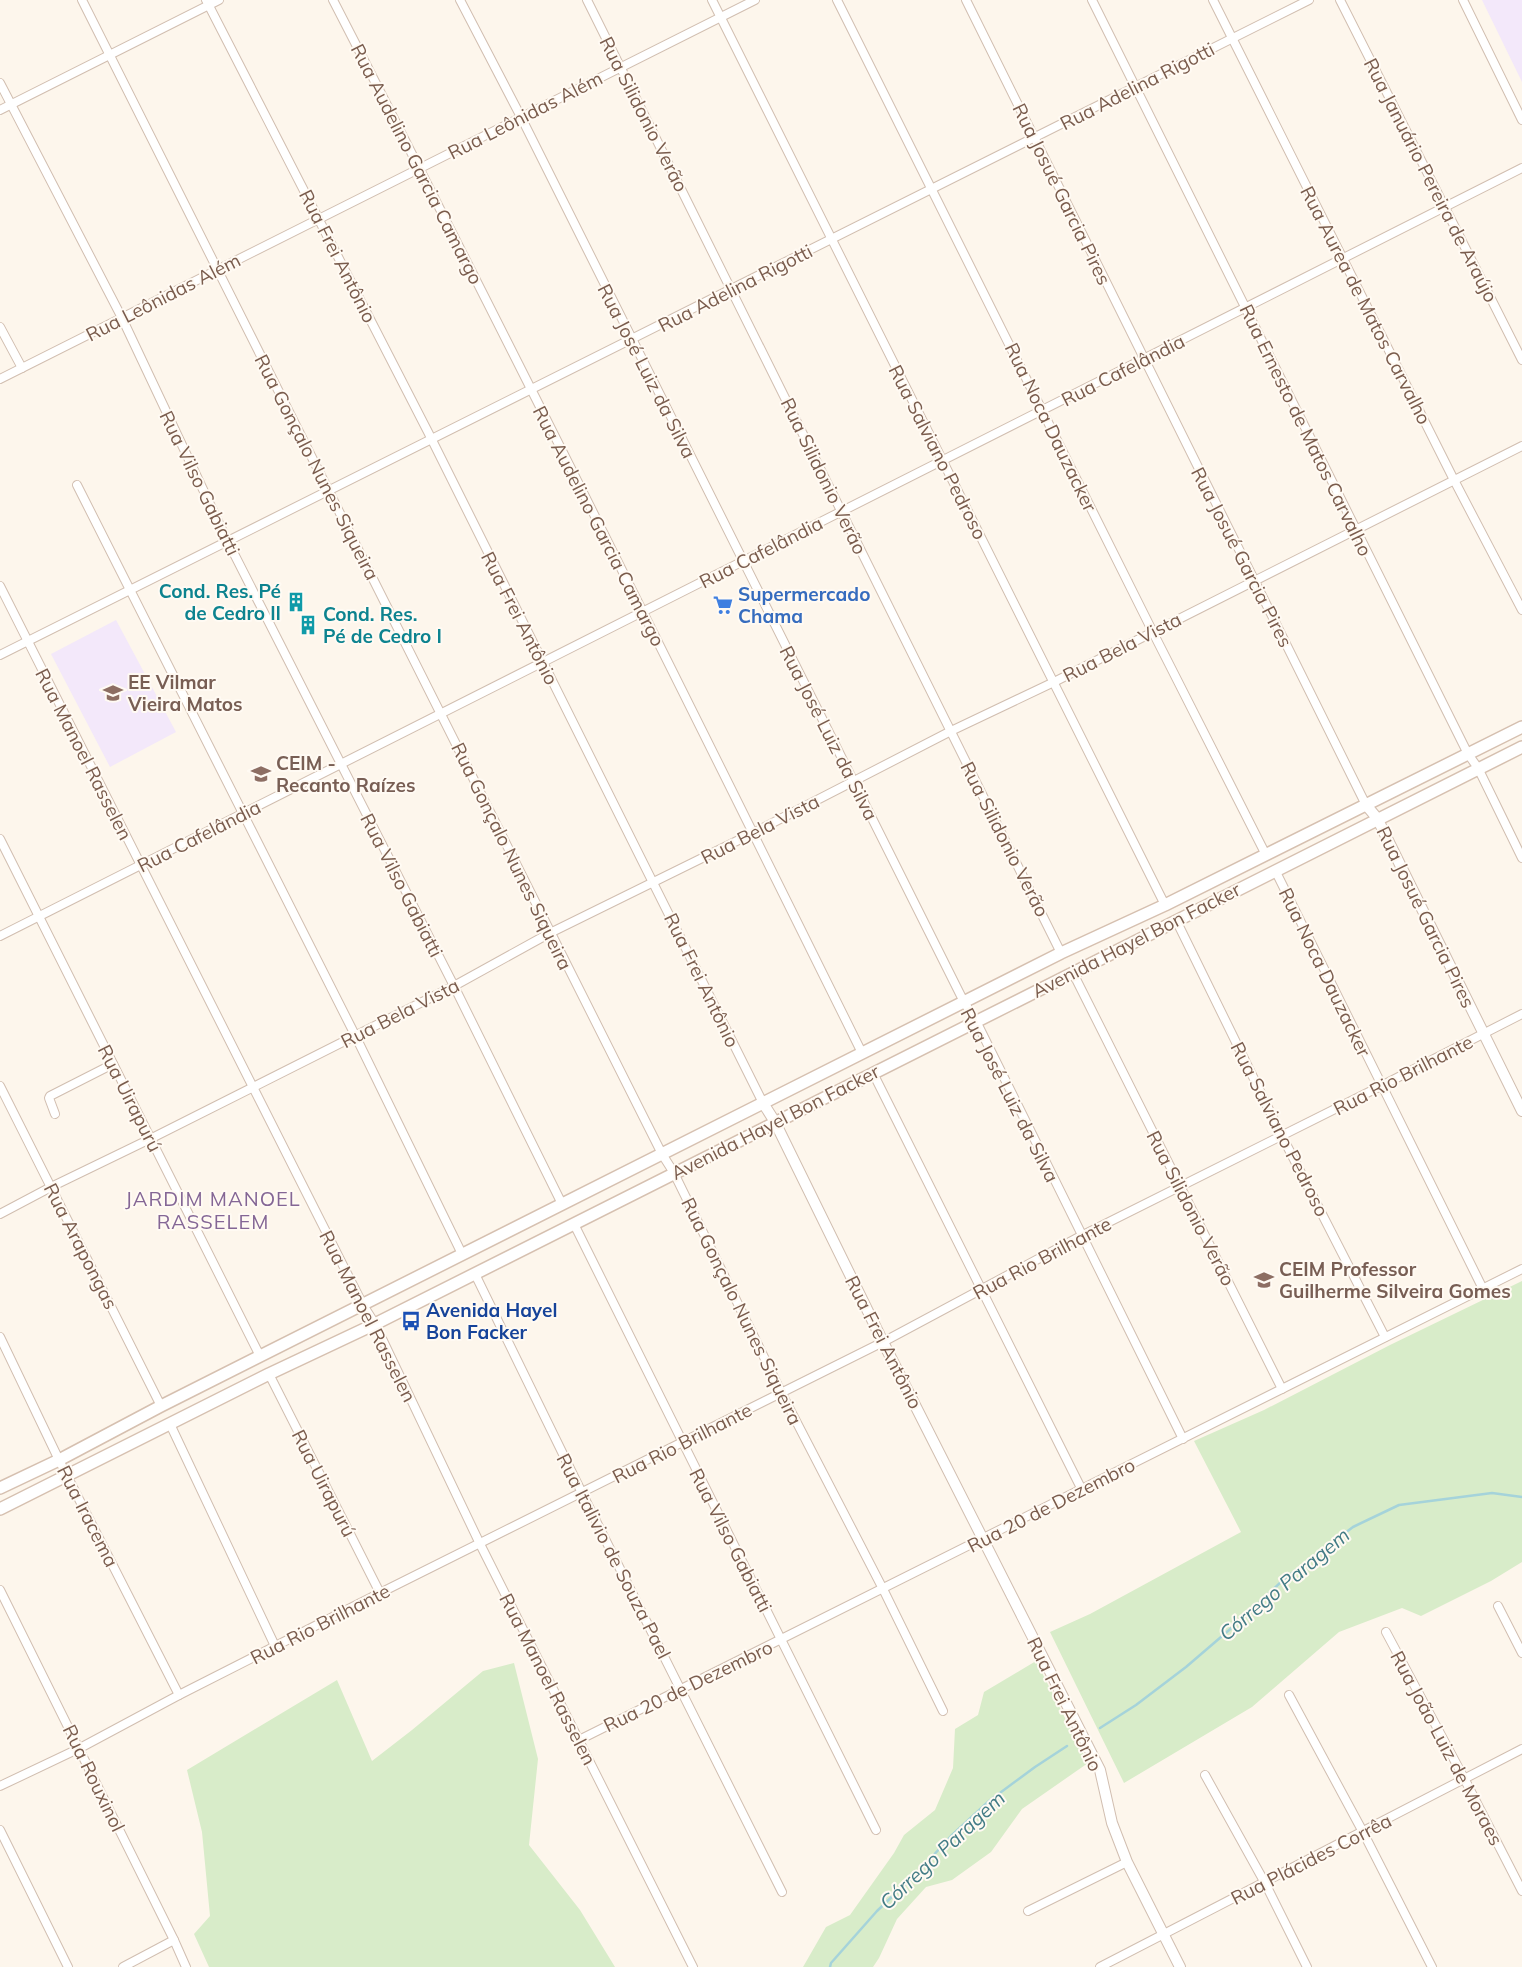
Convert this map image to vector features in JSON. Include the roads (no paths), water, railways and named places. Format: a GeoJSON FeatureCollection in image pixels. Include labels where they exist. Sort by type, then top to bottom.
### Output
{"type":"FeatureCollection","features":[{"type":"Feature","properties":{"kind":"main road","name":"Avenida Hayel Bon Facker"},"geometry":{"type":"LineString","coordinates":[[0,1488],[59,1460],[161,1406],[1062,953],[1165,905],[1265,853],[1522,727]]}},
{"type":"Feature","properties":{"kind":"main road","name":"Avenida Hayel Bon Facker"},"geometry":{"type":"LineString","coordinates":[[0,1509],[269,1374],[375,1324],[1377,818],[1522,747]]}},
{"type":"Feature","properties":{"kind":"street","name":"Rua Gonçalo Nunes Siqueira"},"geometry":{"type":"LineString","coordinates":[[82,0],[550,934],[662,1154],[674,1173],[781,1392],[943,1710]]}},
{"type":"Feature","properties":{"kind":"street"},"geometry":{"type":"LineString","coordinates":[[0,110],[207,3],[219,0]]}},
{"type":"Feature","properties":{"kind":"street","name":"Rua Audelino Garcia Camargo"},"geometry":{"type":"LineString","coordinates":[[333,0],[420,168],[754,833],[862,1053]]}},
{"type":"Feature","properties":{"kind":"street","name":"Rua José Luiz da Silva"},"geometry":{"type":"LineString","coordinates":[[460,0],[964,1002],[976,1021],[1183,1439]]}},
{"type":"Feature","properties":{"kind":"street","name":"Rua Silidonio Verão"},"geometry":{"type":"LineString","coordinates":[[587,0],[1062,953]]}},
{"type":"Feature","properties":{"kind":"street","name":"Rua Salviano Pedroso"},"geometry":{"type":"LineString","coordinates":[[712,0],[830,240],[943,460],[1165,905]]}},
{"type":"Feature","properties":{"kind":"street","name":"Rua Leônidas Além"},"geometry":{"type":"LineString","coordinates":[[0,379],[755,0]]}},
{"type":"Feature","properties":{"kind":"street","name":"Rua Noca Dauzacker"},"geometry":{"type":"LineString","coordinates":[[837,0],[1152,632],[1265,853]]}},
{"type":"Feature","properties":{"kind":"street","name":"Rua Josué Garcia Pires"},"geometry":{"type":"LineString","coordinates":[[966,0],[1366,805],[1377,818],[1522,1111]]}},
{"type":"Feature","properties":{"kind":"street","name":"Rua Ernesto de Matos Carvalho"},"geometry":{"type":"LineString","coordinates":[[1092,0],[1468,754],[1478,768],[1522,858]]}},
{"type":"Feature","properties":{"kind":"street","name":"Rua Aurea de Matos Carvalho"},"geometry":{"type":"LineString","coordinates":[[1213,0],[1454,480],[1522,610]]}},
{"type":"Feature","properties":{"kind":"street","name":"Rua Adelina Rigotti"},"geometry":{"type":"LineString","coordinates":[[0,655],[1309,0]]}},
{"type":"Feature","properties":{"kind":"street","name":"Rua Januário Pereira de Araújo"},"geometry":{"type":"LineString","coordinates":[[1340,0],[1522,360]]}},
{"type":"Feature","properties":{"kind":"street"},"geometry":{"type":"LineString","coordinates":[[1463,0],[1522,120]]}},
{"type":"Feature","properties":{"kind":"street","name":"Rua Frei Antônio"},"geometry":{"type":"LineString","coordinates":[[207,3],[431,440],[763,1103],[775,1122],[883,1342],[1100,1770],[1112,1823],[1126,1862],[1180,1967]]}},
{"type":"Feature","properties":{"kind":"street","name":"Rua Vilso Gabiatti"},"geometry":{"type":"LineString","coordinates":[[0,83],[122,318],[228,541],[454,986],[562,1204]]}},
{"type":"Feature","properties":{"kind":"street","name":"Rua Cafelândia"},"geometry":{"type":"LineString","coordinates":[[0,936],[1522,168]]}},
{"type":"Feature","properties":{"kind":"street"},"geometry":{"type":"LineString","coordinates":[[0,327],[22,368]]}},
{"type":"Feature","properties":{"kind":"street","name":"Rua Bela Vista"},"geometry":{"type":"LineString","coordinates":[[0,1214],[51,1186],[150,1139],[454,986],[550,934],[754,833],[951,731],[1054,682],[1522,446]]}},
{"type":"Feature","properties":{"kind":"street"},"geometry":{"type":"LineString","coordinates":[[77,485],[355,1035],[462,1254]]}},
{"type":"Feature","properties":{"kind":"street","name":"Rua Manoel Rasselen"},"geometry":{"type":"LineString","coordinates":[[0,586],[252,1087],[363,1305],[375,1324],[480,1544],[693,1967]]}},
{"type":"Feature","properties":{"kind":"street","name":"Rua Uirapurú"},"geometry":{"type":"LineString","coordinates":[[0,839],[260,1356]]}},
{"type":"Feature","properties":{"kind":"street","name":"Rua Noca Dauzacker"},"geometry":{"type":"LineString","coordinates":[[1275,870],[1483,1289]]}},
{"type":"Feature","properties":{"kind":"street","name":"Rua Salviano Pedroso"},"geometry":{"type":"LineString","coordinates":[[1176,920],[1282,1136],[1385,1338]]}},
{"type":"Feature","properties":{"kind":"street","name":"Rua Silidonio Verão"},"geometry":{"type":"LineString","coordinates":[[1073,972],[1282,1389]]}},
{"type":"Feature","properties":{"kind":"street","name":"Rua Rio Brilhante"},"geometry":{"type":"LineString","coordinates":[[0,1786],[80,1748],[275,1646],[883,1342],[1081,1236],[1522,1014]]}},
{"type":"Feature","properties":{"kind":"street"},"geometry":{"type":"LineString","coordinates":[[54,1114],[50,1096],[113,1064]]}},
{"type":"Feature","properties":{"kind":"street"},"geometry":{"type":"LineString","coordinates":[[873,1073],[1082,1490]]}},
{"type":"Feature","properties":{"kind":"street","name":"Rua Arapongas"},"geometry":{"type":"LineString","coordinates":[[0,1086],[161,1406]]}},
{"type":"Feature","properties":{"kind":"street","name":"Rua Vilso Gabiatti"},"geometry":{"type":"LineString","coordinates":[[574,1224],[876,1830]]}},
{"type":"Feature","properties":{"kind":"street","name":"Rua 20 de Dezembro"},"geometry":{"type":"LineString","coordinates":[[579,1740],[1522,1269]]}},
{"type":"Feature","properties":{"kind":"street","name":"Rua Italivio de Souza Pael"},"geometry":{"type":"LineString","coordinates":[[474,1274],[782,1892]]}},
{"type":"Feature","properties":{"kind":"street","name":"Rua Iracema"},"geometry":{"type":"LineString","coordinates":[[0,1337],[59,1460],[179,1695]]}},
{"type":"Feature","properties":{"kind":"street","name":"Rua Uirapurú"},"geometry":{"type":"LineString","coordinates":[[269,1374],[380,1593]]}},
{"type":"Feature","properties":{"kind":"street"},"geometry":{"type":"LineString","coordinates":[[170,1424],[275,1646]]}},
{"type":"Feature","properties":{"kind":"street","name":"Rua Rouxinol"},"geometry":{"type":"LineString","coordinates":[[0,1590],[80,1748],[186,1967]]}},
{"type":"Feature","properties":{"kind":"street"},"geometry":{"type":"LineString","coordinates":[[1498,1606],[1522,1653]]}},
{"type":"Feature","properties":{"kind":"street","name":"Rua João Luiz de Moraes"},"geometry":{"type":"LineString","coordinates":[[1386,1632],[1522,1891]]}},
{"type":"Feature","properties":{"kind":"street"},"geometry":{"type":"LineString","coordinates":[[1289,1695],[1432,1967]]}},
{"type":"Feature","properties":{"kind":"street","name":"Rua Plácides Corrêa"},"geometry":{"type":"LineString","coordinates":[[1100,1967],[1522,1749]]}},
{"type":"Feature","properties":{"kind":"street"},"geometry":{"type":"LineString","coordinates":[[1205,1775],[1265,1883],[1307,1967]]}},
{"type":"Feature","properties":{"kind":"street"},"geometry":{"type":"LineString","coordinates":[[0,1830],[68,1967]]}},
{"type":"Feature","properties":{"kind":"street"},"geometry":{"type":"LineString","coordinates":[[1028,1911],[1126,1862]]}},
{"type":"Feature","properties":{"kind":"street"},"geometry":{"type":"LineString","coordinates":[[123,1967],[174,1940]]}},
{"type":"Feature","properties":{"kind":"waterway","name":"Córrego Paragem"},"geometry":{"type":"LineString","coordinates":[[1100,1728],[1136,1705],[1186,1667],[1242,1619],[1283,1580],[1353,1527],[1399,1505],[1492,1493],[1522,1497]]}},
{"type":"Feature","properties":{"kind":"waterway","name":"Córrego Paragem"},"geometry":{"type":"LineString","coordinates":[[830,1967],[831,1963],[877,1911],[920,1870],[951,1836],[989,1801],[1067,1746]]}},
{"type":"Feature","properties":{"kind":"place","name":"Cond. Res. Pé de Cedro II"},"geometry":{"type":"Point","coordinates":[296,602]}},
{"type":"Feature","properties":{"kind":"place","name":"Supermercado Chama"},"geometry":{"type":"Point","coordinates":[723,605]}},
{"type":"Feature","properties":{"kind":"place","name":"Cond. Res. Pé de Cedro I"},"geometry":{"type":"Point","coordinates":[308,625]}},
{"type":"Feature","properties":{"kind":"place","name":"EE Vilmar Vieira Matos"},"geometry":{"type":"Point","coordinates":[113,693]}},
{"type":"Feature","properties":{"kind":"place","name":"CEIM - Recanto Raízes"},"geometry":{"type":"Point","coordinates":[261,774]}},
{"type":"Feature","properties":{"kind":"place","name":"CEIM Professor Guilherme Silveira Gomes"},"geometry":{"type":"Point","coordinates":[1264,1280]}},
{"type":"Feature","properties":{"kind":"place","name":"Avenida Hayel Bon Facker"},"geometry":{"type":"Point","coordinates":[411,1321]}},
{"type":"Feature","properties":{"kind":"district","name":"JARDIM MANOEL RASSELEM"},"geometry":{"type":"Point","coordinates":[213,1210]}}]}
